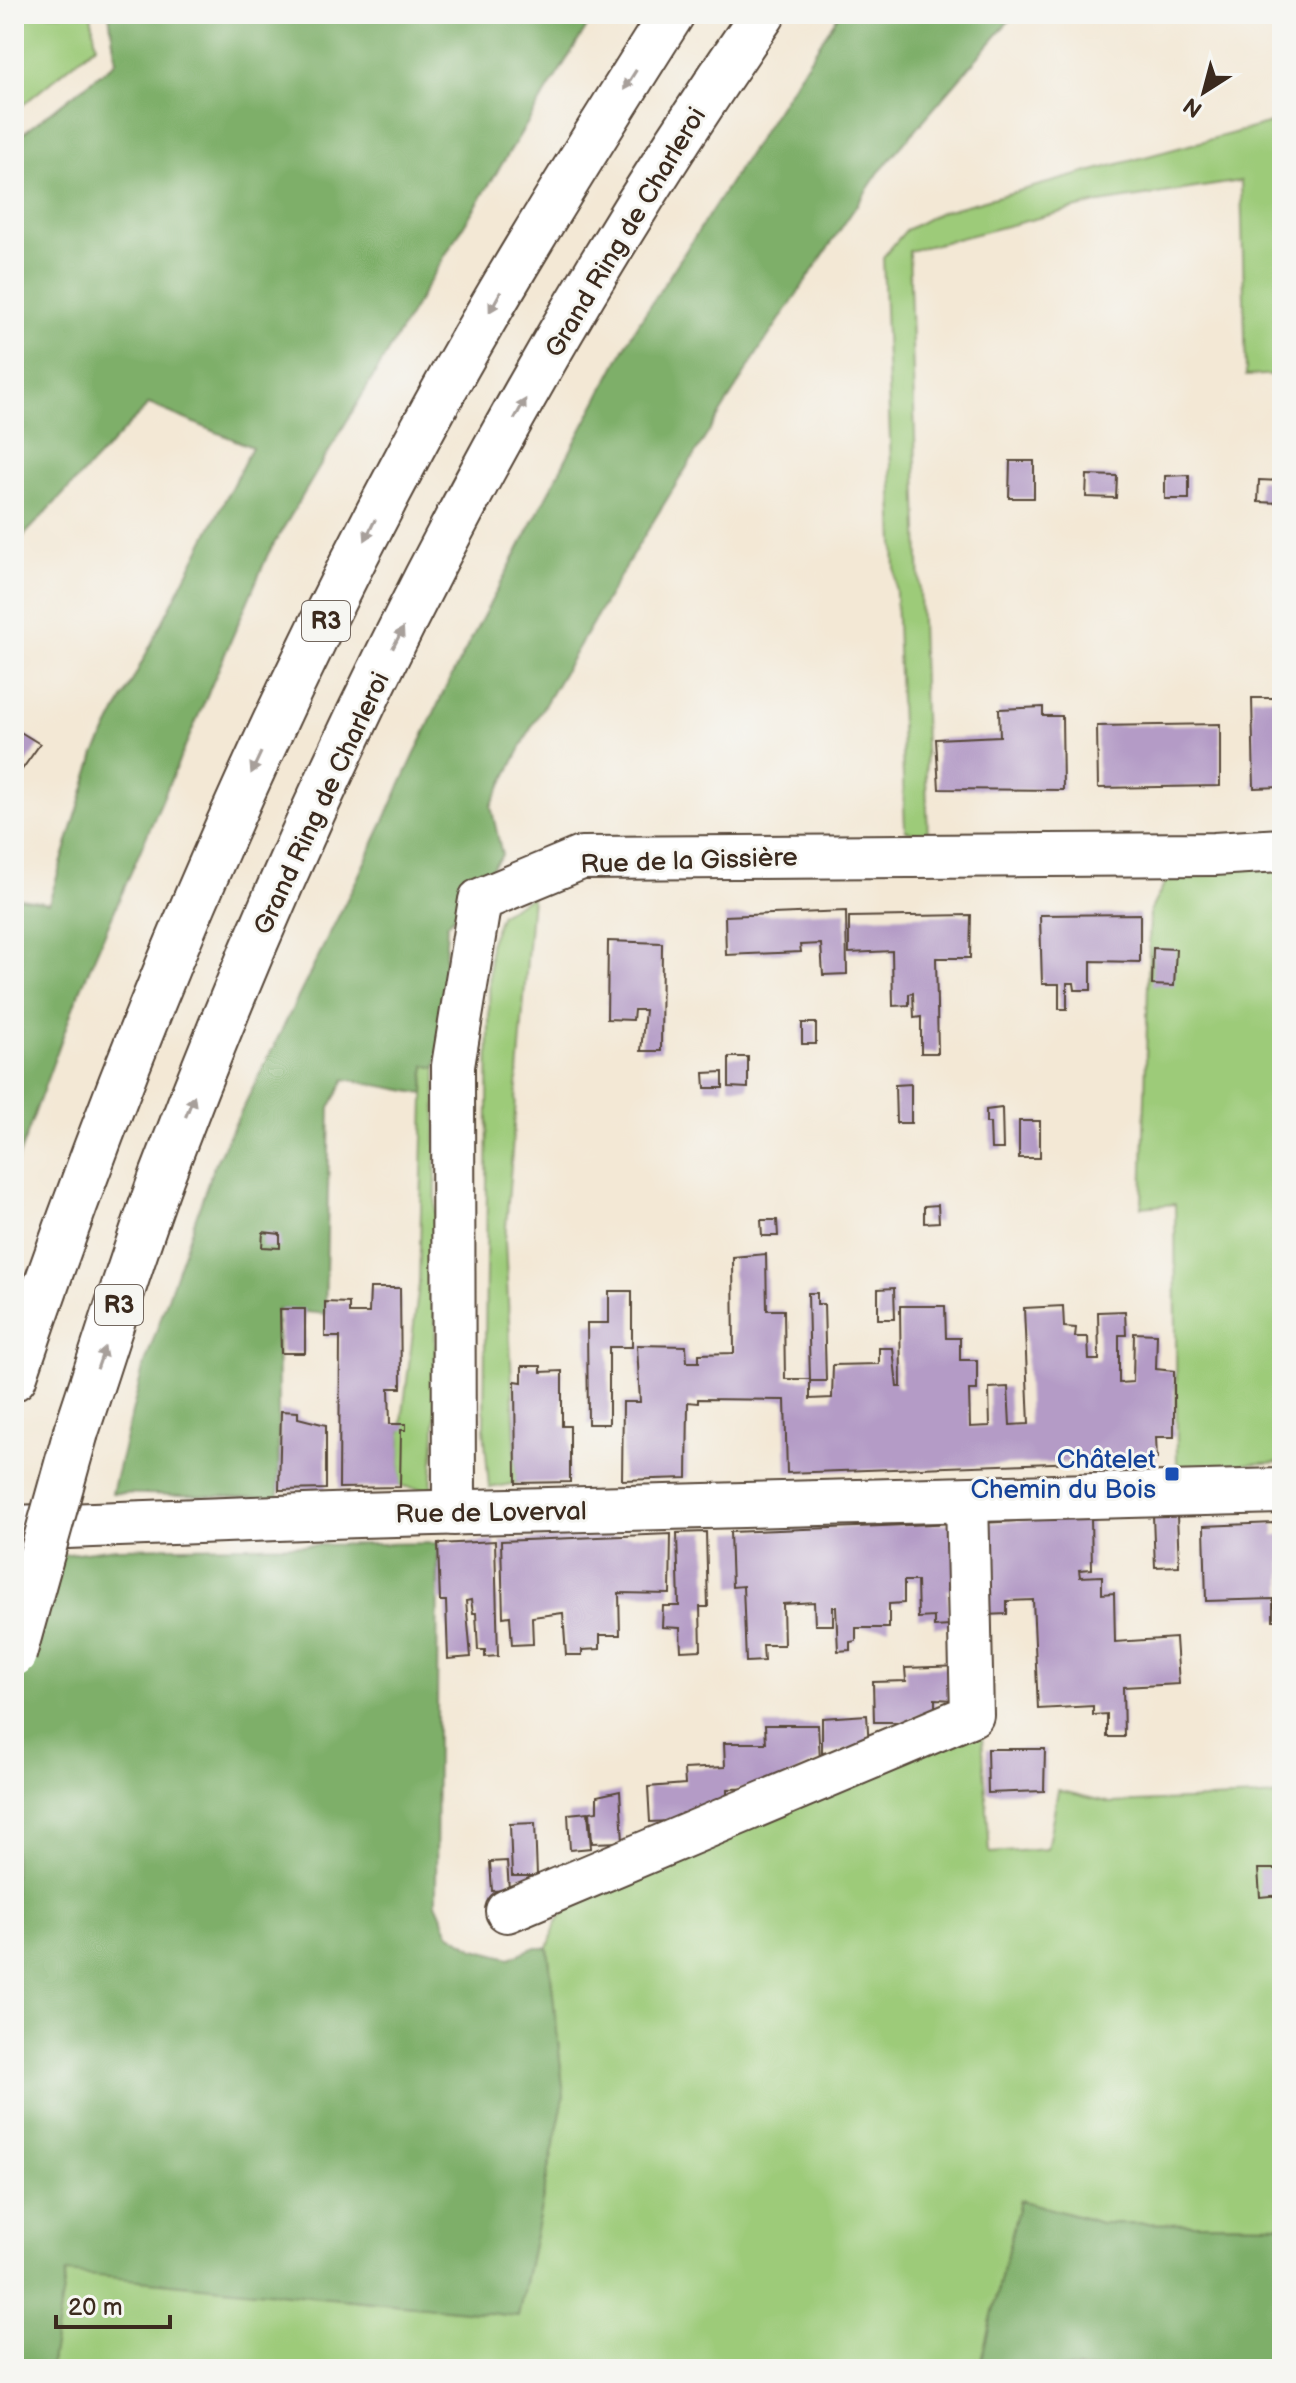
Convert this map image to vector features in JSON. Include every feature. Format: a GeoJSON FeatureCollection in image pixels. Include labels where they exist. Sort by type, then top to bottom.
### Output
{"type":"FeatureCollection","features":[{"type":"Feature","properties":{"kind":"main road","name":"R3"},"geometry":{"type":"LineString","coordinates":[[14,1378],[52,1264],[158,986],[254,766],[398,474],[534,232],[672,14]]}},
{"type":"Feature","properties":{"kind":"main road","name":"Grand Ring de Charleroi"},"geometry":{"type":"LineString","coordinates":[[14,1654],[76,1432],[161,1178],[324,784],[464,507],[581,299],[752,30],[776,14]]}},
{"type":"Feature","properties":{"kind":"main road","name":"Rue de Loverval"},"geometry":{"type":"LineString","coordinates":[[14,1528],[1282,1491]]}},
{"type":"Feature","properties":{"kind":"street","name":"Rue de la Gissière"},"geometry":{"type":"LineString","coordinates":[[454,1514],[453,1066],[480,900],[581,858],[1214,854],[1282,850]]}},
{"type":"Feature","properties":{"kind":"street"},"geometry":{"type":"LineString","coordinates":[[507,1911],[972,1715],[967,1499]]}},
{"type":"Feature","properties":{"kind":"green space"},"geometry":{"type":"Polygon","coordinates":[[[14,14],[91,14],[96,45],[14,112],[14,14]]]}},
{"type":"Feature","properties":{"kind":"green space"},"geometry":{"type":"Polygon","coordinates":[[[109,14],[595,14],[443,259],[268,554],[76,1000],[14,1170],[14,897],[49,903],[95,754],[252,447],[149,404],[14,546],[14,140],[116,62],[109,14]]]}},
{"type":"Feature","properties":{"kind":"green space"},"geometry":{"type":"Polygon","coordinates":[[[839,14],[1015,14],[879,172],[760,349],[633,554],[531,728],[491,806],[502,855],[447,925],[441,1041],[436,1068],[425,1065],[424,1094],[345,1079],[330,1108],[325,1314],[277,1309],[279,1498],[112,1493],[142,1372],[213,1168],[358,877],[446,687],[633,332],[839,14]]]}},
{"type":"Feature","properties":{"kind":"green space"},"geometry":{"type":"Polygon","coordinates":[[[1282,120],[1282,374],[1246,376],[1241,181],[1093,204],[909,251],[928,839],[905,830],[883,257],[906,230],[940,212],[1282,120]]]}},
{"type":"Feature","properties":{"kind":"green space"},"geometry":{"type":"Polygon","coordinates":[[[1282,865],[1282,1462],[1177,1468],[1175,1204],[1142,1207],[1150,911],[1172,869],[1282,865]]]}},
{"type":"Feature","properties":{"kind":"green space"},"geometry":{"type":"Polygon","coordinates":[[[532,896],[505,1240],[517,1483],[489,1488],[484,1428],[490,942],[501,914],[532,896]]]}},
{"type":"Feature","properties":{"kind":"green space"},"geometry":{"type":"Polygon","coordinates":[[[425,1064],[436,1068],[435,1433],[431,1490],[399,1486],[401,1429],[419,1284],[425,1064]]]}},
{"type":"Feature","properties":{"kind":"green space"},"geometry":{"type":"Polygon","coordinates":[[[438,1543],[436,1903],[449,1933],[475,1949],[510,1958],[533,1948],[548,1948],[564,2097],[518,2316],[66,2273],[50,2369],[14,2369],[14,1561],[116,1548],[438,1543]]]}},
{"type":"Feature","properties":{"kind":"green space"},"geometry":{"type":"Polygon","coordinates":[[[981,1722],[990,1853],[1047,1849],[1058,1790],[1111,1803],[1282,1796],[1282,2225],[1101,2223],[1020,2200],[979,2369],[50,2369],[65,2272],[518,2316],[564,2097],[548,1948],[556,1923],[575,1897],[981,1722]]]}},
{"type":"Feature","properties":{"kind":"green space"},"geometry":{"type":"Polygon","coordinates":[[[1020,2200],[1101,2223],[1282,2225],[1282,2369],[979,2369],[1020,2200]]]}},
{"type":"Feature","properties":{"kind":"building"},"geometry":{"type":"Polygon","coordinates":[[[1010,461],[1034,461],[1034,498],[1009,498],[1010,461]]]}},
{"type":"Feature","properties":{"kind":"building"},"geometry":{"type":"Polygon","coordinates":[[[1087,475],[1117,476],[1116,498],[1086,497],[1087,475]]]}},
{"type":"Feature","properties":{"kind":"building"},"geometry":{"type":"Polygon","coordinates":[[[1189,475],[1189,499],[1165,499],[1165,476],[1189,475]]]}},
{"type":"Feature","properties":{"kind":"building"},"geometry":{"type":"Polygon","coordinates":[[[1259,480],[1282,481],[1282,503],[1258,502],[1259,480]]]}},
{"type":"Feature","properties":{"kind":"building"},"geometry":{"type":"Polygon","coordinates":[[[1252,698],[1282,698],[1282,787],[1254,788],[1252,698]]]}},
{"type":"Feature","properties":{"kind":"building"},"geometry":{"type":"Polygon","coordinates":[[[1043,707],[1043,716],[1062,716],[1063,790],[939,789],[936,739],[1000,736],[999,709],[1043,707]]]}},
{"type":"Feature","properties":{"kind":"building"},"geometry":{"type":"Polygon","coordinates":[[[1220,724],[1220,786],[1098,788],[1097,726],[1220,724]]]}},
{"type":"Feature","properties":{"kind":"building"},"geometry":{"type":"Polygon","coordinates":[[[14,728],[40,744],[21,771],[14,767],[14,728]]]}},
{"type":"Feature","properties":{"kind":"building"},"geometry":{"type":"Polygon","coordinates":[[[846,911],[847,974],[823,975],[821,944],[800,945],[801,952],[726,955],[725,916],[846,911]]]}},
{"type":"Feature","properties":{"kind":"building"},"geometry":{"type":"Polygon","coordinates":[[[1140,914],[1140,962],[1091,961],[1091,990],[1075,990],[1074,983],[1067,983],[1067,1009],[1059,1009],[1059,984],[1042,984],[1040,915],[1140,914]]]}},
{"type":"Feature","properties":{"kind":"building"},"geometry":{"type":"Polygon","coordinates":[[[971,915],[970,958],[936,958],[938,1053],[921,1053],[921,1017],[914,1018],[913,993],[909,994],[909,1005],[893,1006],[892,951],[849,953],[849,917],[971,915]]]}},
{"type":"Feature","properties":{"kind":"building"},"geometry":{"type":"Polygon","coordinates":[[[608,941],[662,943],[661,1051],[641,1051],[645,1010],[634,1010],[633,1020],[607,1019],[608,941]]]}},
{"type":"Feature","properties":{"kind":"building"},"geometry":{"type":"Polygon","coordinates":[[[1153,948],[1176,949],[1174,986],[1152,985],[1153,948]]]}},
{"type":"Feature","properties":{"kind":"building"},"geometry":{"type":"Polygon","coordinates":[[[802,1023],[816,1023],[816,1044],[802,1044],[802,1023]]]}},
{"type":"Feature","properties":{"kind":"building"},"geometry":{"type":"Polygon","coordinates":[[[729,1057],[748,1057],[748,1088],[729,1087],[729,1057]]]}},
{"type":"Feature","properties":{"kind":"building"},"geometry":{"type":"Polygon","coordinates":[[[723,1072],[723,1088],[705,1088],[704,1073],[723,1072]]]}},
{"type":"Feature","properties":{"kind":"building"},"geometry":{"type":"Polygon","coordinates":[[[911,1084],[911,1123],[896,1123],[895,1085],[911,1084]]]}},
{"type":"Feature","properties":{"kind":"building"},"geometry":{"type":"Polygon","coordinates":[[[1002,1108],[1003,1149],[991,1149],[986,1110],[1002,1108]]]}},
{"type":"Feature","properties":{"kind":"building"},"geometry":{"type":"Polygon","coordinates":[[[1019,1121],[1040,1121],[1040,1158],[1019,1158],[1019,1121]]]}},
{"type":"Feature","properties":{"kind":"building"},"geometry":{"type":"Polygon","coordinates":[[[938,1205],[939,1222],[924,1223],[924,1206],[938,1205]]]}},
{"type":"Feature","properties":{"kind":"building"},"geometry":{"type":"Polygon","coordinates":[[[761,1220],[777,1220],[778,1236],[762,1236],[761,1220]]]}},
{"type":"Feature","properties":{"kind":"building"},"geometry":{"type":"Polygon","coordinates":[[[263,1232],[280,1234],[280,1248],[262,1247],[263,1232]]]}},
{"type":"Feature","properties":{"kind":"building"},"geometry":{"type":"Polygon","coordinates":[[[766,1254],[767,1310],[784,1310],[785,1379],[810,1379],[810,1399],[832,1398],[833,1365],[879,1364],[879,1348],[893,1348],[897,1387],[901,1387],[900,1306],[945,1306],[946,1338],[960,1338],[960,1360],[977,1360],[977,1390],[969,1390],[970,1427],[990,1426],[989,1388],[1008,1387],[1010,1425],[1029,1424],[1024,1308],[1063,1306],[1064,1327],[1076,1328],[1075,1337],[1088,1337],[1089,1360],[1099,1360],[1098,1312],[1125,1311],[1126,1335],[1119,1335],[1119,1383],[1133,1382],[1134,1333],[1157,1334],[1156,1369],[1174,1371],[1174,1437],[1156,1437],[1157,1459],[787,1473],[785,1400],[698,1399],[698,1403],[688,1402],[687,1478],[622,1480],[623,1402],[640,1402],[637,1345],[686,1346],[687,1362],[699,1362],[699,1354],[734,1353],[733,1257],[766,1254]]]}},
{"type":"Feature","properties":{"kind":"building"},"geometry":{"type":"Polygon","coordinates":[[[370,1288],[400,1288],[401,1388],[389,1388],[390,1424],[406,1424],[406,1430],[401,1430],[400,1487],[339,1488],[340,1337],[325,1337],[325,1302],[349,1303],[349,1313],[369,1313],[370,1288]]]}},
{"type":"Feature","properties":{"kind":"building"},"geometry":{"type":"Polygon","coordinates":[[[894,1288],[895,1319],[878,1319],[878,1289],[894,1288]]]}},
{"type":"Feature","properties":{"kind":"building"},"geometry":{"type":"Polygon","coordinates":[[[609,1291],[632,1291],[632,1347],[609,1347],[609,1424],[588,1424],[587,1323],[609,1323],[609,1291]]]}},
{"type":"Feature","properties":{"kind":"building"},"geometry":{"type":"Polygon","coordinates":[[[808,1293],[817,1293],[817,1304],[824,1304],[826,1381],[810,1381],[808,1293]]]}},
{"type":"Feature","properties":{"kind":"building"},"geometry":{"type":"Polygon","coordinates":[[[280,1309],[305,1309],[305,1353],[281,1353],[280,1309]]]}},
{"type":"Feature","properties":{"kind":"building"},"geometry":{"type":"Polygon","coordinates":[[[522,1366],[541,1366],[541,1372],[562,1371],[562,1426],[570,1426],[570,1482],[516,1483],[515,1381],[522,1382],[522,1366]]]}},
{"type":"Feature","properties":{"kind":"building"},"geometry":{"type":"Polygon","coordinates":[[[281,1411],[298,1412],[298,1418],[326,1425],[326,1489],[279,1490],[281,1411]]]}},
{"type":"Feature","properties":{"kind":"building"},"geometry":{"type":"Polygon","coordinates":[[[1153,1515],[1177,1515],[1179,1566],[1155,1567],[1153,1515]]]}},
{"type":"Feature","properties":{"kind":"building"},"geometry":{"type":"Polygon","coordinates":[[[1091,1517],[1092,1569],[1079,1570],[1080,1577],[1102,1576],[1102,1594],[1114,1593],[1115,1642],[1176,1638],[1179,1684],[1123,1687],[1124,1737],[1107,1737],[1107,1714],[1093,1715],[1093,1706],[1038,1709],[1033,1600],[1007,1601],[1007,1614],[984,1615],[981,1523],[1091,1517]]]}},
{"type":"Feature","properties":{"kind":"building"},"geometry":{"type":"Polygon","coordinates":[[[959,1523],[960,1590],[947,1590],[950,1626],[934,1627],[934,1617],[918,1618],[917,1581],[904,1581],[904,1603],[889,1604],[889,1628],[856,1628],[856,1641],[850,1642],[850,1650],[838,1651],[836,1607],[833,1607],[833,1625],[815,1625],[814,1602],[783,1604],[784,1645],[763,1645],[764,1661],[746,1662],[743,1586],[732,1587],[730,1532],[959,1523]]]}},
{"type":"Feature","properties":{"kind":"building"},"geometry":{"type":"Polygon","coordinates":[[[1274,1523],[1274,1535],[1282,1535],[1282,1620],[1273,1620],[1273,1599],[1206,1601],[1204,1526],[1274,1523]]]}},
{"type":"Feature","properties":{"kind":"building"},"geometry":{"type":"Polygon","coordinates":[[[706,1532],[708,1607],[700,1607],[701,1650],[681,1651],[680,1628],[662,1627],[663,1606],[679,1606],[677,1533],[706,1532]]]}},
{"type":"Feature","properties":{"kind":"building"},"geometry":{"type":"Polygon","coordinates":[[[671,1534],[670,1594],[619,1593],[620,1635],[600,1635],[600,1649],[582,1650],[582,1655],[566,1655],[563,1613],[532,1617],[533,1644],[512,1645],[510,1616],[503,1617],[501,1541],[671,1534]]]}},
{"type":"Feature","properties":{"kind":"building"},"geometry":{"type":"Polygon","coordinates":[[[495,1541],[498,1656],[485,1657],[485,1650],[478,1650],[476,1613],[473,1613],[471,1600],[466,1601],[471,1657],[448,1659],[446,1601],[440,1601],[438,1544],[495,1541]]]}},
{"type":"Feature","properties":{"kind":"building"},"geometry":{"type":"Polygon","coordinates":[[[961,1666],[956,1700],[935,1699],[935,1715],[916,1715],[908,1722],[874,1722],[873,1682],[906,1681],[905,1668],[961,1666]]]}},
{"type":"Feature","properties":{"kind":"building"},"geometry":{"type":"Polygon","coordinates":[[[867,1715],[869,1747],[822,1753],[822,1718],[867,1715]]]}},
{"type":"Feature","properties":{"kind":"building"},"geometry":{"type":"Polygon","coordinates":[[[765,1725],[818,1725],[820,1760],[767,1788],[727,1789],[727,1803],[686,1820],[650,1822],[648,1787],[685,1784],[684,1769],[725,1767],[724,1743],[766,1743],[765,1725]]]}},
{"type":"Feature","properties":{"kind":"building"},"geometry":{"type":"Polygon","coordinates":[[[987,1749],[1045,1749],[1044,1791],[988,1793],[987,1749]]]}},
{"type":"Feature","properties":{"kind":"building"},"geometry":{"type":"Polygon","coordinates":[[[620,1791],[623,1842],[592,1843],[590,1812],[597,1811],[597,1796],[620,1791]]]}},
{"type":"Feature","properties":{"kind":"building"},"geometry":{"type":"Polygon","coordinates":[[[588,1812],[591,1848],[570,1850],[568,1814],[588,1812]]]}},
{"type":"Feature","properties":{"kind":"building"},"geometry":{"type":"Polygon","coordinates":[[[535,1823],[537,1876],[512,1876],[510,1824],[535,1823]]]}},
{"type":"Feature","properties":{"kind":"building"},"geometry":{"type":"Polygon","coordinates":[[[507,1861],[509,1890],[492,1891],[490,1862],[507,1861]]]}},
{"type":"Feature","properties":{"kind":"building"},"geometry":{"type":"Polygon","coordinates":[[[1258,1869],[1282,1869],[1282,1895],[1260,1897],[1258,1869]]]}},
{"type":"Feature","properties":{"kind":"place","name":"Châtelet Chemin du Bois"},"geometry":{"type":"Point","coordinates":[1172,1474]}}]}
